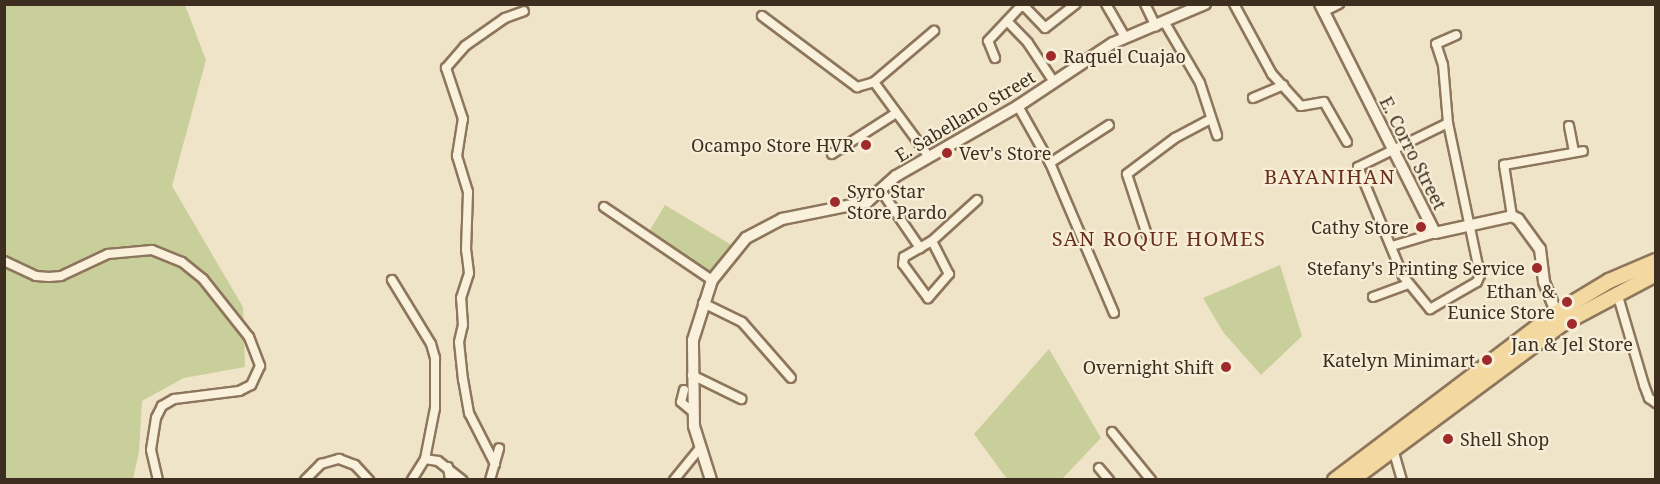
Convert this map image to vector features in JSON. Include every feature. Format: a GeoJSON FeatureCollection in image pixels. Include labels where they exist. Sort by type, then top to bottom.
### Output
{"type":"FeatureCollection","features":[{"type":"Feature","properties":{"kind":"main road"},"geometry":{"type":"LineString","coordinates":[[1335,480],[1609,281],[1656,261]]}},
{"type":"Feature","properties":{"kind":"main road"},"geometry":{"type":"LineString","coordinates":[[1352,480],[1559,318],[1656,274]]}},
{"type":"Feature","properties":{"kind":"street"},"geometry":{"type":"LineString","coordinates":[[995,58],[988,41],[1023,7],[1044,28],[1077,4],[1086,4]]}},
{"type":"Feature","properties":{"kind":"street"},"geometry":{"type":"LineString","coordinates":[[1106,4],[1125,37]]}},
{"type":"Feature","properties":{"kind":"street"},"geometry":{"type":"LineString","coordinates":[[1145,4],[1200,83],[1217,135]]}},
{"type":"Feature","properties":{"kind":"street","name":"E. Sabellano Street"},"geometry":{"type":"LineString","coordinates":[[711,480],[699,449],[693,412],[693,340],[711,280],[746,238],[764,225],[867,202],[882,192],[896,176],[1018,106],[1125,37],[1160,25],[1205,4]]}},
{"type":"Feature","properties":{"kind":"street"},"geometry":{"type":"LineString","coordinates":[[1234,4],[1272,74],[1298,103],[1305,107],[1324,102],[1347,142]]}},
{"type":"Feature","properties":{"kind":"street"},"geometry":{"type":"LineString","coordinates":[[1321,8],[1339,4]]}},
{"type":"Feature","properties":{"kind":"street","name":"E. Corro Street"},"geometry":{"type":"LineString","coordinates":[[1321,8],[1435,233],[1512,216]]}},
{"type":"Feature","properties":{"kind":"street"},"geometry":{"type":"LineString","coordinates":[[495,464],[469,413],[463,380],[459,342],[463,325],[461,298],[469,273],[466,250],[468,192],[457,156],[463,119],[446,68],[465,46],[505,18],[524,11]]}},
{"type":"Feature","properties":{"kind":"street"},"geometry":{"type":"LineString","coordinates":[[762,16],[857,87],[874,82],[934,31]]}},
{"type":"Feature","properties":{"kind":"street"},"geometry":{"type":"LineString","coordinates":[[1007,21],[1028,43],[1054,82]]}},
{"type":"Feature","properties":{"kind":"street"},"geometry":{"type":"LineString","coordinates":[[1448,123],[1358,167],[1408,284],[1430,309],[1477,282],[1480,275],[1448,123],[1443,65],[1436,44],[1456,35]]}},
{"type":"Feature","properties":{"kind":"street"},"geometry":{"type":"LineString","coordinates":[[874,82],[929,156]]}},
{"type":"Feature","properties":{"kind":"street"},"geometry":{"type":"LineString","coordinates":[[1253,98],[1283,85]]}},
{"type":"Feature","properties":{"kind":"street"},"geometry":{"type":"LineString","coordinates":[[1018,106],[1050,164],[1114,313]]}},
{"type":"Feature","properties":{"kind":"street"},"geometry":{"type":"LineString","coordinates":[[832,154],[896,113]]}},
{"type":"Feature","properties":{"kind":"street"},"geometry":{"type":"LineString","coordinates":[[1147,235],[1127,174],[1175,138],[1210,118]]}},
{"type":"Feature","properties":{"kind":"street"},"geometry":{"type":"LineString","coordinates":[[1050,164],[1109,124]]}},
{"type":"Feature","properties":{"kind":"street"},"geometry":{"type":"LineString","coordinates":[[1559,318],[1544,282],[1540,249],[1532,234],[1512,216],[1504,165],[1579,152],[1569,126]]}},
{"type":"Feature","properties":{"kind":"street"},"geometry":{"type":"LineString","coordinates":[[882,192],[920,248]]}},
{"type":"Feature","properties":{"kind":"street"},"geometry":{"type":"LineString","coordinates":[[932,241],[950,274],[928,298],[903,264],[904,257],[932,241],[977,200]]}},
{"type":"Feature","properties":{"kind":"street"},"geometry":{"type":"LineString","coordinates":[[604,207],[711,280]]}},
{"type":"Feature","properties":{"kind":"street"},"geometry":{"type":"LineString","coordinates":[[1392,246],[1435,233]]}},
{"type":"Feature","properties":{"kind":"street"},"geometry":{"type":"LineString","coordinates":[[4,261],[36,276],[49,277],[61,276],[108,254],[152,250],[182,262],[203,279],[249,337],[260,366],[251,385],[239,391],[174,399],[162,406],[151,450],[158,480]]}},
{"type":"Feature","properties":{"kind":"street"},"geometry":{"type":"LineString","coordinates":[[392,280],[427,337],[435,358],[435,408],[425,459],[412,480]]}},
{"type":"Feature","properties":{"kind":"street"},"geometry":{"type":"LineString","coordinates":[[1373,297],[1408,284]]}},
{"type":"Feature","properties":{"kind":"street"},"geometry":{"type":"LineString","coordinates":[[1617,292],[1644,385],[1649,398],[1656,403]]}},
{"type":"Feature","properties":{"kind":"street"},"geometry":{"type":"LineString","coordinates":[[703,303],[742,322],[790,378]]}},
{"type":"Feature","properties":{"kind":"street"},"geometry":{"type":"LineString","coordinates":[[692,375],[741,399]]}},
{"type":"Feature","properties":{"kind":"street"},"geometry":{"type":"LineString","coordinates":[[684,390],[681,402],[693,412]]}},
{"type":"Feature","properties":{"kind":"street"},"geometry":{"type":"LineString","coordinates":[[1112,432],[1150,480]]}},
{"type":"Feature","properties":{"kind":"street"},"geometry":{"type":"LineString","coordinates":[[490,480],[499,448]]}},
{"type":"Feature","properties":{"kind":"street"},"geometry":{"type":"LineString","coordinates":[[674,480],[699,449]]}},
{"type":"Feature","properties":{"kind":"street"},"geometry":{"type":"LineString","coordinates":[[1393,449],[1402,480]]}},
{"type":"Feature","properties":{"kind":"street"},"geometry":{"type":"LineString","coordinates":[[305,480],[321,464],[339,459],[355,465],[369,480]]}},
{"type":"Feature","properties":{"kind":"street"},"geometry":{"type":"LineString","coordinates":[[425,459],[448,467],[462,480]]}},
{"type":"Feature","properties":{"kind":"street"},"geometry":{"type":"LineString","coordinates":[[448,467],[450,480]]}},
{"type":"Feature","properties":{"kind":"street"},"geometry":{"type":"LineString","coordinates":[[1099,468],[1109,480]]}},
{"type":"Feature","properties":{"kind":"green space"},"geometry":{"type":"Polygon","coordinates":[[[4,5],[185,5],[206,60],[172,186],[243,307],[245,367],[184,378],[142,401],[139,452],[133,479],[5,479],[4,5]]]}},
{"type":"Feature","properties":{"kind":"green space"},"geometry":{"type":"Polygon","coordinates":[[[665,205],[732,245],[713,276],[646,236],[665,205]]]}},
{"type":"Feature","properties":{"kind":"green space"},"geometry":{"type":"Polygon","coordinates":[[[1280,265],[1302,336],[1261,375],[1223,332],[1203,298],[1280,265]]]}},
{"type":"Feature","properties":{"kind":"green space"},"geometry":{"type":"Polygon","coordinates":[[[1049,349],[1101,438],[1062,479],[1007,479],[974,434],[1049,349]]]}},
{"type":"Feature","properties":{"kind":"place","name":"Raquel Cuajao"},"geometry":{"type":"Point","coordinates":[1051,56]}},
{"type":"Feature","properties":{"kind":"place","name":"Ocampo Store HVR"},"geometry":{"type":"Point","coordinates":[866,145]}},
{"type":"Feature","properties":{"kind":"place","name":"Vev's Store"},"geometry":{"type":"Point","coordinates":[947,153]}},
{"type":"Feature","properties":{"kind":"place","name":"Syro Star Store Pardo"},"geometry":{"type":"Point","coordinates":[835,202]}},
{"type":"Feature","properties":{"kind":"place","name":"Cathy Store"},"geometry":{"type":"Point","coordinates":[1421,227]}},
{"type":"Feature","properties":{"kind":"place","name":"Stefany's Printing Service"},"geometry":{"type":"Point","coordinates":[1537,268]}},
{"type":"Feature","properties":{"kind":"place","name":"Ethan & Eunice Store"},"geometry":{"type":"Point","coordinates":[1567,302]}},
{"type":"Feature","properties":{"kind":"place","name":"Jan & Jel Store"},"geometry":{"type":"Point","coordinates":[1572,324]}},
{"type":"Feature","properties":{"kind":"place","name":"Katelyn Minimart"},"geometry":{"type":"Point","coordinates":[1487,360]}},
{"type":"Feature","properties":{"kind":"place","name":"Overnight Shift"},"geometry":{"type":"Point","coordinates":[1226,367]}},
{"type":"Feature","properties":{"kind":"place","name":"Shell Shop"},"geometry":{"type":"Point","coordinates":[1448,439]}},
{"type":"Feature","properties":{"kind":"district","name":"BAYANIHAN"},"geometry":{"type":"Point","coordinates":[1330,176]}},
{"type":"Feature","properties":{"kind":"district","name":"SAN ROQUE HOMES"},"geometry":{"type":"Point","coordinates":[1159,238]}}]}
